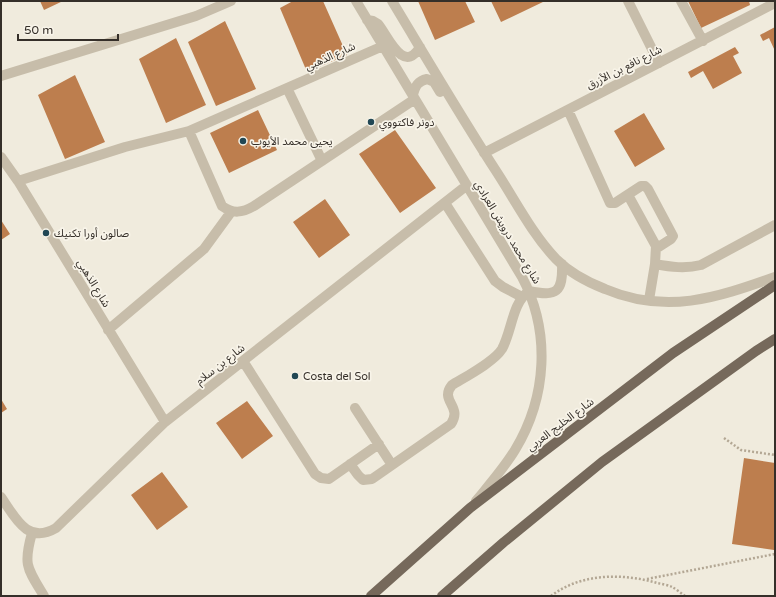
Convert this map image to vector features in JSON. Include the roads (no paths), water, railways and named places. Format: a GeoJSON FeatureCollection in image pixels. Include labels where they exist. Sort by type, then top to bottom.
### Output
{"type":"FeatureCollection","features":[{"type":"Feature","properties":{"kind":"main road","name":"شارع الخليج العربي"},"geometry":{"type":"LineString","coordinates":[[371,596],[470,508],[673,353],[775,285]]}},
{"type":"Feature","properties":{"kind":"main road"},"geometry":{"type":"LineString","coordinates":[[442,596],[504,542],[602,462],[775,339]]}},
{"type":"Feature","properties":{"kind":"street"},"geometry":{"type":"LineString","coordinates":[[1,76],[196,16],[231,1]]}},
{"type":"Feature","properties":{"kind":"street","name":"شارع محمد درويش العرادي"},"geometry":{"type":"LineString","coordinates":[[356,1],[466,186],[526,294],[539,321],[542,370],[536,401],[529,422],[515,450],[470,508]]}},
{"type":"Feature","properties":{"kind":"street","name":"شارع محمد درويش العرادي"},"geometry":{"type":"LineString","coordinates":[[392,1],[484,153],[545,246],[562,264],[580,278],[616,294],[633,299],[673,303],[696,300],[726,293],[775,277]]}},
{"type":"Feature","properties":{"kind":"street"},"geometry":{"type":"LineString","coordinates":[[628,1],[659,63]]}},
{"type":"Feature","properties":{"kind":"street"},"geometry":{"type":"LineString","coordinates":[[682,1],[703,41]]}},
{"type":"Feature","properties":{"kind":"street","name":"شارع نافع بن الأزرق"},"geometry":{"type":"LineString","coordinates":[[484,153],[775,3]]}},
{"type":"Feature","properties":{"kind":"street"},"geometry":{"type":"LineString","coordinates":[[367,20],[378,24],[397,53],[403,56],[411,56],[420,46]]}},
{"type":"Feature","properties":{"kind":"street","name":"شارع الذهبي"},"geometry":{"type":"LineString","coordinates":[[18,181],[125,147],[189,131],[383,46]]}},
{"type":"Feature","properties":{"kind":"street"},"geometry":{"type":"LineString","coordinates":[[189,131],[222,206],[231,212],[242,212],[248,210],[322,162],[414,97],[417,84],[421,80],[427,79],[434,82],[456,116],[471,131]]}},
{"type":"Feature","properties":{"kind":"street"},"geometry":{"type":"LineString","coordinates":[[287,88],[322,162]]}},
{"type":"Feature","properties":{"kind":"street"},"geometry":{"type":"LineString","coordinates":[[568,110],[610,203],[615,203],[643,185],[648,189],[673,236],[657,248]]}},
{"type":"Feature","properties":{"kind":"street","name":"شارع الذهبي"},"geometry":{"type":"LineString","coordinates":[[1,157],[18,181],[165,422]]}},
{"type":"Feature","properties":{"kind":"street","name":"شارع بن سلام"},"geometry":{"type":"LineString","coordinates":[[32,532],[47,532],[56,528],[165,422],[466,186]]}},
{"type":"Feature","properties":{"kind":"street"},"geometry":{"type":"LineString","coordinates":[[628,195],[657,248],[649,300]]}},
{"type":"Feature","properties":{"kind":"street"},"geometry":{"type":"LineString","coordinates":[[445,203],[495,281],[502,287],[526,294],[545,294],[556,291],[562,282],[562,264]]}},
{"type":"Feature","properties":{"kind":"street"},"geometry":{"type":"LineString","coordinates":[[108,330],[204,249],[231,212]]}},
{"type":"Feature","properties":{"kind":"street"},"geometry":{"type":"LineString","coordinates":[[655,264],[679,268],[690,268],[701,265],[775,225]]}},
{"type":"Feature","properties":{"kind":"street"},"geometry":{"type":"LineString","coordinates":[[350,464],[363,480],[372,479],[451,424],[455,413],[447,395],[448,390],[452,385],[490,361],[498,353],[526,294]]}},
{"type":"Feature","properties":{"kind":"street"},"geometry":{"type":"LineString","coordinates":[[243,361],[315,474],[321,478],[329,479],[379,444]]}},
{"type":"Feature","properties":{"kind":"street"},"geometry":{"type":"LineString","coordinates":[[355,408],[392,465]]}},
{"type":"Feature","properties":{"kind":"street"},"geometry":{"type":"LineString","coordinates":[[1,497],[25,530],[32,532],[26,558],[28,568],[44,596]]}},
{"type":"Feature","properties":{"kind":"place","name":"دونر فاكتووي"},"geometry":{"type":"Point","coordinates":[371,122]}},
{"type":"Feature","properties":{"kind":"place","name":"يحيى محمد الأيوب"},"geometry":{"type":"Point","coordinates":[243,141]}},
{"type":"Feature","properties":{"kind":"place","name":"صالون أورا تكنيك"},"geometry":{"type":"Point","coordinates":[46,233]}},
{"type":"Feature","properties":{"kind":"place","name":"Costa del Sol"},"geometry":{"type":"Point","coordinates":[295,376]}}]}
